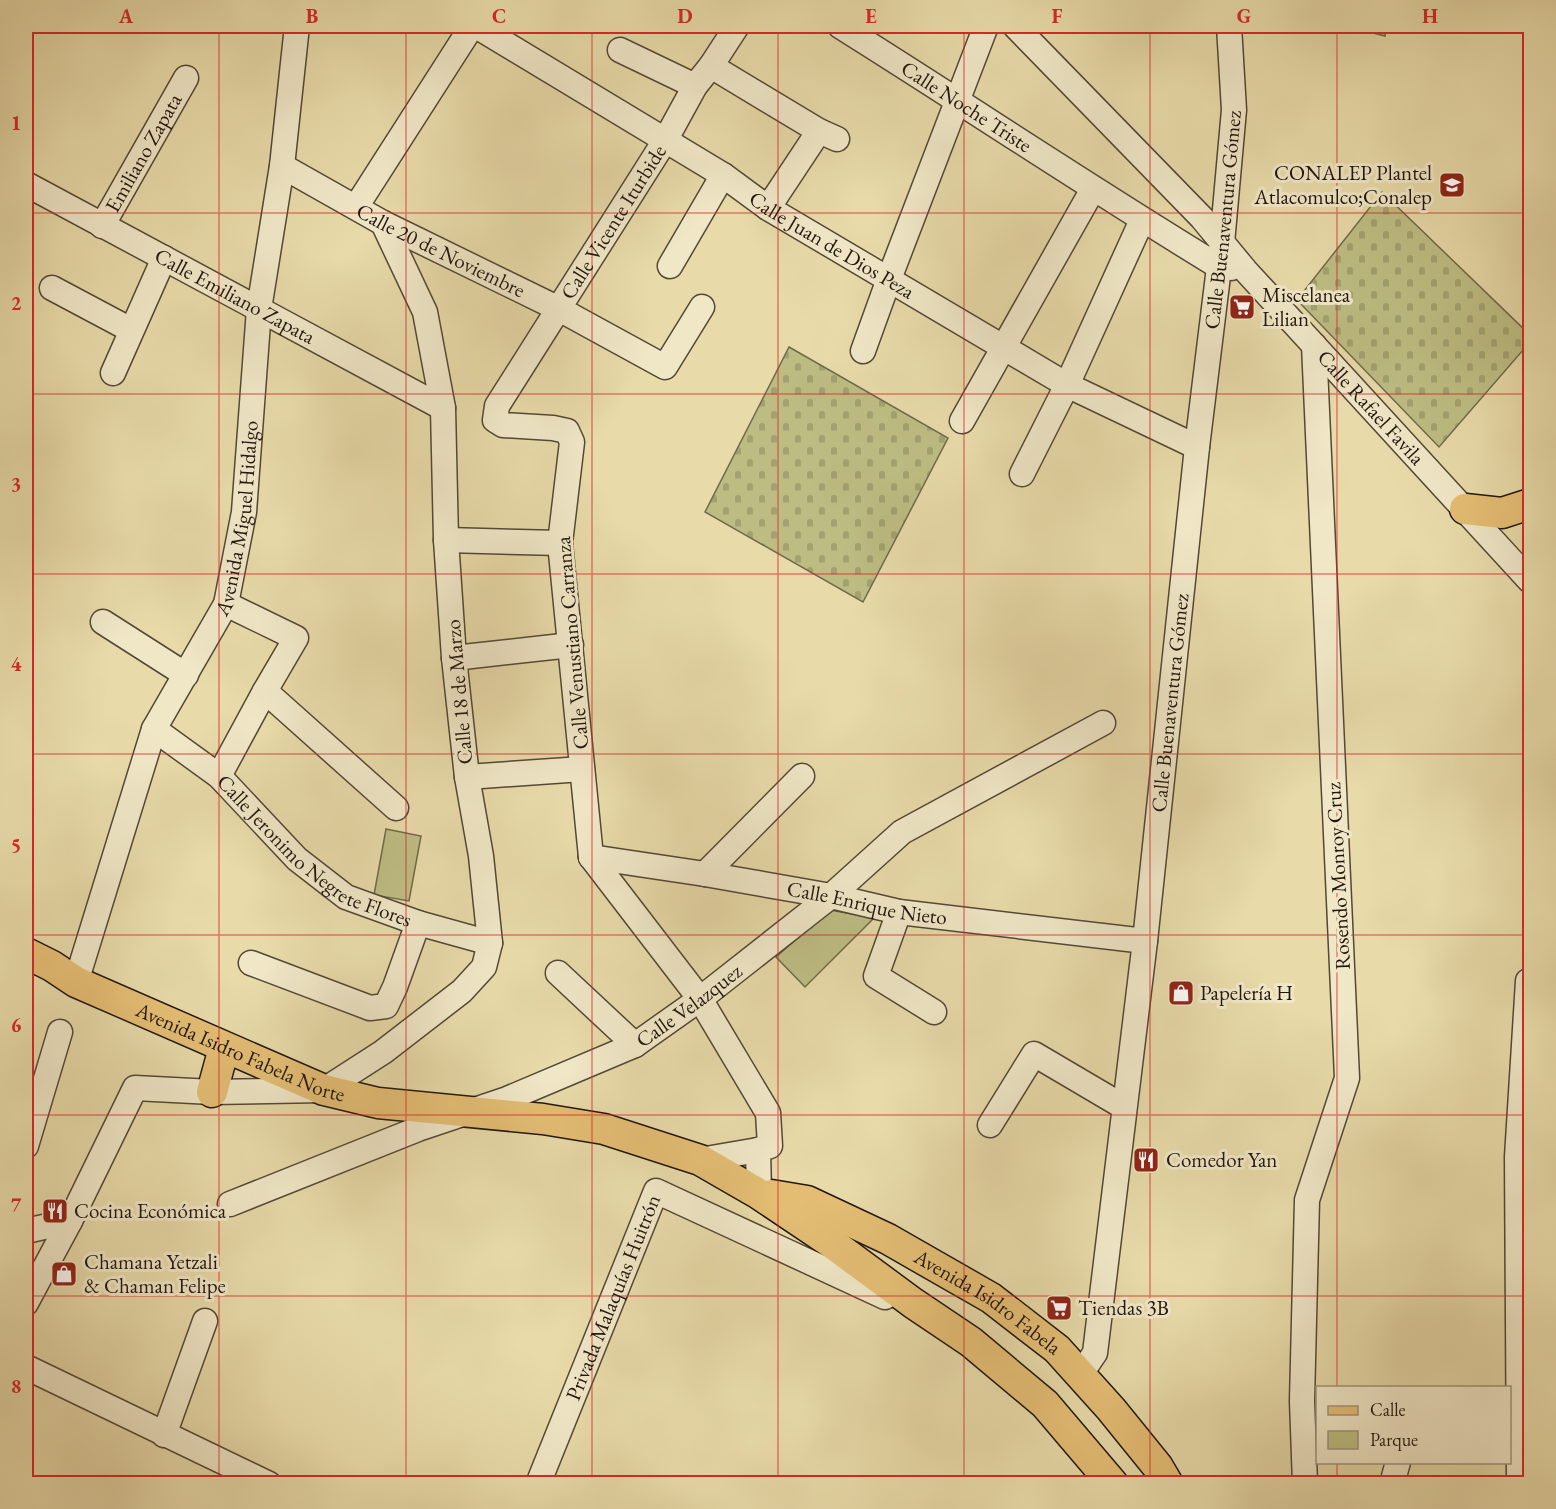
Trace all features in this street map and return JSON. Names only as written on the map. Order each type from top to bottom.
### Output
[{"type":"main road","points":[[1465,509],[1502,513],[1530,504]]},
{"type":"main road","name":"Avenida Isidro Fabela Norte","points":[[26,953],[76,982],[324,1090],[378,1103],[467,1112]]},
{"type":"main road","points":[[212,1092],[224,1048]]},
{"type":"main road","name":"Avenida Isidro Fabela","points":[[467,1112],[543,1119],[604,1129],[700,1160],[759,1194],[829,1241],[971,1342],[1045,1404],[1113,1484]]},
{"type":"main road","name":"Avenida Isidro Fabela","points":[[759,1194],[807,1201],[888,1239],[991,1298],[1058,1349],[1151,1459],[1168,1484]]},
{"type":"main road","points":[[890,1286],[894,1272],[904,1261],[918,1256]]},
{"type":"street","name":"Avenida Miguel Hidalgo","points":[[76,982],[154,729],[226,604],[244,512],[260,309],[282,166],[297,26]]},
{"type":"street","points":[[356,207],[471,26]]},
{"type":"street","name":"Calle Juan de Dios Peza","points":[[476,26],[666,139],[723,175],[768,208],[1067,385],[1197,447]]},
{"type":"street","name":"Calle Vicente Iturbide","points":[[495,420],[497,405],[666,139],[695,86],[737,26]]},
{"type":"street","name":"Calle Noche Triste","points":[[840,26],[1093,189],[1218,266],[1245,270]]},
{"type":"street","points":[[864,351],[889,279],[986,26]]},
{"type":"street","name":"Calle Rafael Favila","points":[[1015,26],[1194,209],[1245,270],[1530,581]]},
{"type":"street","name":"Calle Buenaventura Gómez","points":[[1080,1375],[1095,1353],[1145,941],[1197,447],[1222,243],[1234,110],[1228,26]]},
{"type":"street","points":[[620,50],[695,86]]},
{"type":"street","points":[[711,66],[828,135],[768,208]]},
{"type":"street","name":"Emiliano Zapata","points":[[102,226],[186,78]]},
{"type":"street","name":"Calle 20 de Noviembre","points":[[282,166],[383,223],[559,309],[665,367],[702,307]]},
{"type":"street","points":[[669,266],[723,175]]},
{"type":"street","name":"Calle Emiliano Zapata","points":[[26,184],[443,408]]},
{"type":"street","points":[[962,421],[1093,189]]},
{"type":"street","points":[[1022,474],[1067,385],[1142,219]]},
{"type":"street","name":"Calle 18 de Marzo","points":[[324,1090],[383,1052],[462,991],[484,967],[490,943],[481,856],[467,777],[454,658],[446,540],[443,408],[425,312],[383,223]]},
{"type":"street","points":[[113,373],[164,258]]},
{"type":"street","points":[[52,288],[131,330]]},
{"type":"street","name":"Rosendo Monroy Cruz","points":[[1305,1484],[1302,1401],[1307,1200],[1347,1078],[1314,345]]},
{"type":"street","name":"Calle Venustiano Carranza","points":[[495,420],[504,425],[567,431],[572,442],[560,543],[591,857]]},
{"type":"street","points":[[446,540],[560,543]]},
{"type":"street","points":[[219,776],[296,638],[226,604]]},
{"type":"street","points":[[103,622],[186,675]]},
{"type":"street","points":[[454,658],[571,645]]},
{"type":"street","points":[[265,691],[396,808]]},
{"type":"street","name":"Calle Velazquez","points":[[230,1204],[418,1129],[507,1099],[635,1045],[700,999],[831,896],[902,832],[1103,723]]},
{"type":"street","name":"Calle Jeronimo Negrete Flores","points":[[154,729],[219,776],[297,859],[346,897],[418,923],[490,943]]},
{"type":"street","points":[[467,777],[582,769]]},
{"type":"street","points":[[705,874],[802,776]]},
{"type":"street","points":[[591,857],[700,999],[768,1113],[770,1146],[700,1160]]},
{"type":"street","name":"Calle Enrique Nieto","points":[[591,857],[831,896],[899,912],[1145,941]]},
{"type":"street","points":[[899,912],[876,976],[934,1012]]},
{"type":"street","points":[[251,963],[370,1008],[386,1006],[418,923]]},
{"type":"street","points":[[558,973],[635,1045]]},
{"type":"street","points":[[1519,1484],[1517,1157],[1528,981],[1530,980]]},
{"type":"street","points":[[26,1146],[60,1032]]},
{"type":"street","points":[[990,1125],[1035,1054],[1124,1107]]},
{"type":"street","points":[[26,1303],[70,1221],[135,1088],[212,1092],[324,1090]]},
{"type":"street","points":[[758,1150],[759,1194]]},
{"type":"street","name":"Privada Malaquías Huitrón","points":[[538,1484],[656,1191],[885,1297],[890,1286]]},
{"type":"street","points":[[26,1231],[70,1221]]},
{"type":"street","points":[[164,1435],[205,1321]]},
{"type":"street","points":[[26,1367],[269,1484]]},
{"type":"street","points":[[1392,1484],[1397,1464]]},
{"type":"green space","points":[[1349,26],[1387,26],[1385,36]]},
{"type":"green space","points":[[1382,192],[1530,335],[1530,342],[1439,447],[1297,300]]},
{"type":"green space","points":[[789,347],[948,438],[863,602],[705,512]]},
{"type":"green space","points":[[386,829],[421,836],[409,901],[374,895]]},
{"type":"green space","points":[[830,910],[874,918],[805,987],[776,957]]},
{"type":"place","name":"CONALEP Plantel Atlacomulco;Conalep","points":[[1452,185]]},
{"type":"place","name":"Miscelanea Lilian","points":[[1242,307]]},
{"type":"place","name":"Papelería H","points":[[1181,993]]},
{"type":"place","name":"Comedor Yan","points":[[1146,1160]]},
{"type":"place","name":"Cocina Económica","points":[[55,1211]]},
{"type":"place","name":"Chamana Yetzali & Chaman Felipe","points":[[64,1274]]},
{"type":"place","name":"Tiendas 3B","points":[[1059,1308]]}]
